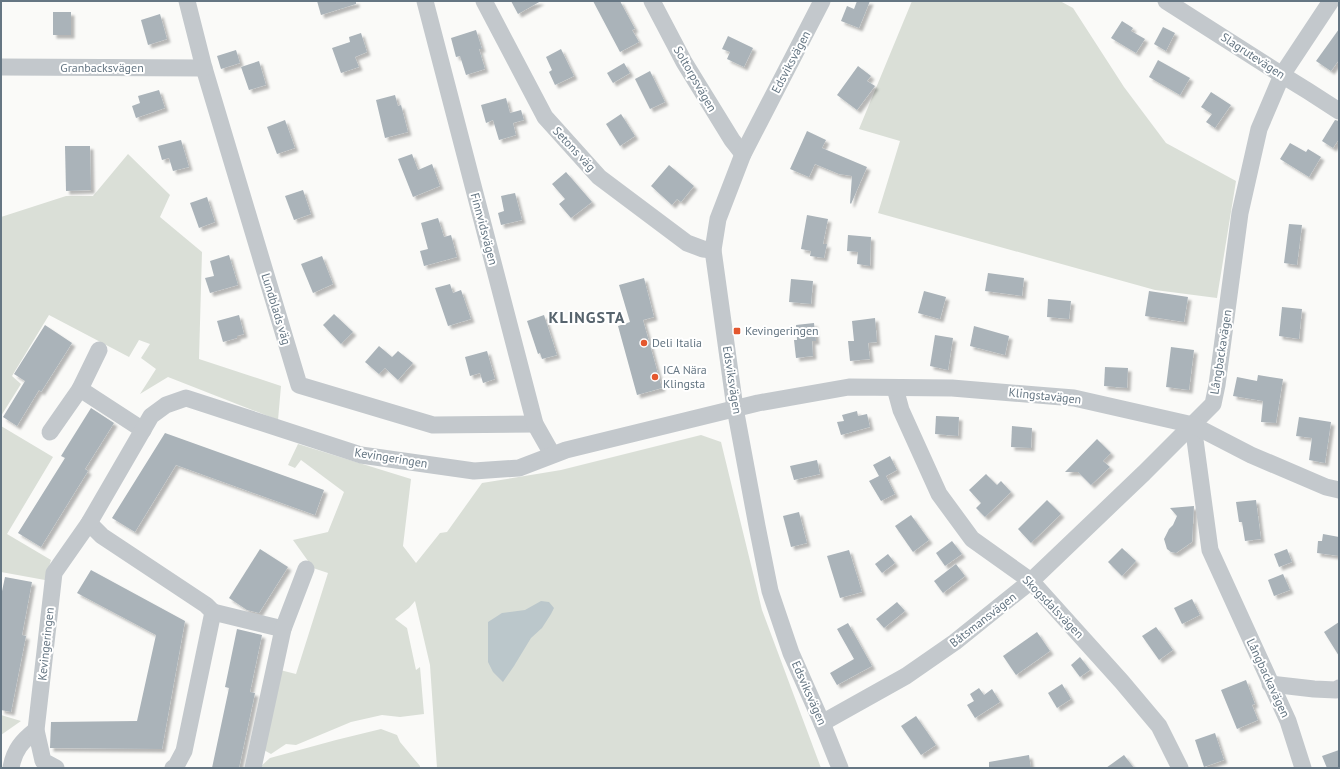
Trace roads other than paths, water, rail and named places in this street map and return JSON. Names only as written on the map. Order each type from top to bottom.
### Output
[{"type":"street","name":"Lundblads väg","points":[[187,1],[204,68],[299,385],[433,425],[535,424]]},
{"type":"street","name":"Finnvidsvägen","points":[[425,1],[535,424],[552,454]]},
{"type":"street","name":"Setons väg","points":[[484,1],[545,117],[599,177],[687,243],[703,249],[712,250]]},
{"type":"street","name":"Soltorpsvägen","points":[[652,1],[684,62],[732,140],[743,154]]},
{"type":"street","name":"Edsviksvägen","points":[[822,1],[743,154],[718,219],[712,250],[735,408],[770,591],[791,653],[840,768]]},
{"type":"street","name":"Slagrutevägen","points":[[1166,1],[1339,111]]},
{"type":"street","name":"Långbackavägen","points":[[1303,768],[1288,721],[1210,550],[1193,425],[1212,404],[1217,385],[1240,213],[1259,129],[1282,75],[1331,1]]},
{"type":"street","name":"Granbacksvägen","points":[[1,67],[204,68]]},
{"type":"street","points":[[50,432],[80,389],[99,350]]},
{"type":"street","name":"Klingstavägen","points":[[735,408],[849,387],[952,388],[1074,398],[1193,425],[1250,455],[1326,487],[1339,490]]},
{"type":"street","name":"Skogsdalsvägen","points":[[895,388],[901,410],[938,494],[972,539],[1031,581],[1122,682],[1159,726],[1180,768]]},
{"type":"street","points":[[80,389],[143,430]]},
{"type":"street","name":"Kevingeringen","points":[[56,768],[43,761],[36,730],[54,573],[89,523],[151,416],[166,405],[186,398],[361,455],[474,471],[518,468],[566,450],[735,408]]},
{"type":"street","name":"Båtsmansvägen","points":[[822,723],[906,676],[955,642],[1031,581],[1193,425]]},
{"type":"street","points":[[89,523],[102,536],[206,605],[213,612],[283,629]]},
{"type":"street","points":[[253,768],[283,629],[306,569]]},
{"type":"street","points":[[173,768],[176,766],[184,751],[213,612]]},
{"type":"street","points":[[1270,684],[1314,689],[1336,690],[1339,688]]},
{"type":"street","points":[[11,768],[13,758],[23,740],[36,730]]},
{"type":"place","name":"Kevingeringen","points":[[737,331]]},
{"type":"place","name":"Deli Italia","points":[[644,343]]},
{"type":"place","name":"ICA Nära Klingsta","points":[[655,377]]},
{"type":"district","name":"KLINGSTA","points":[[587,317]]}]
